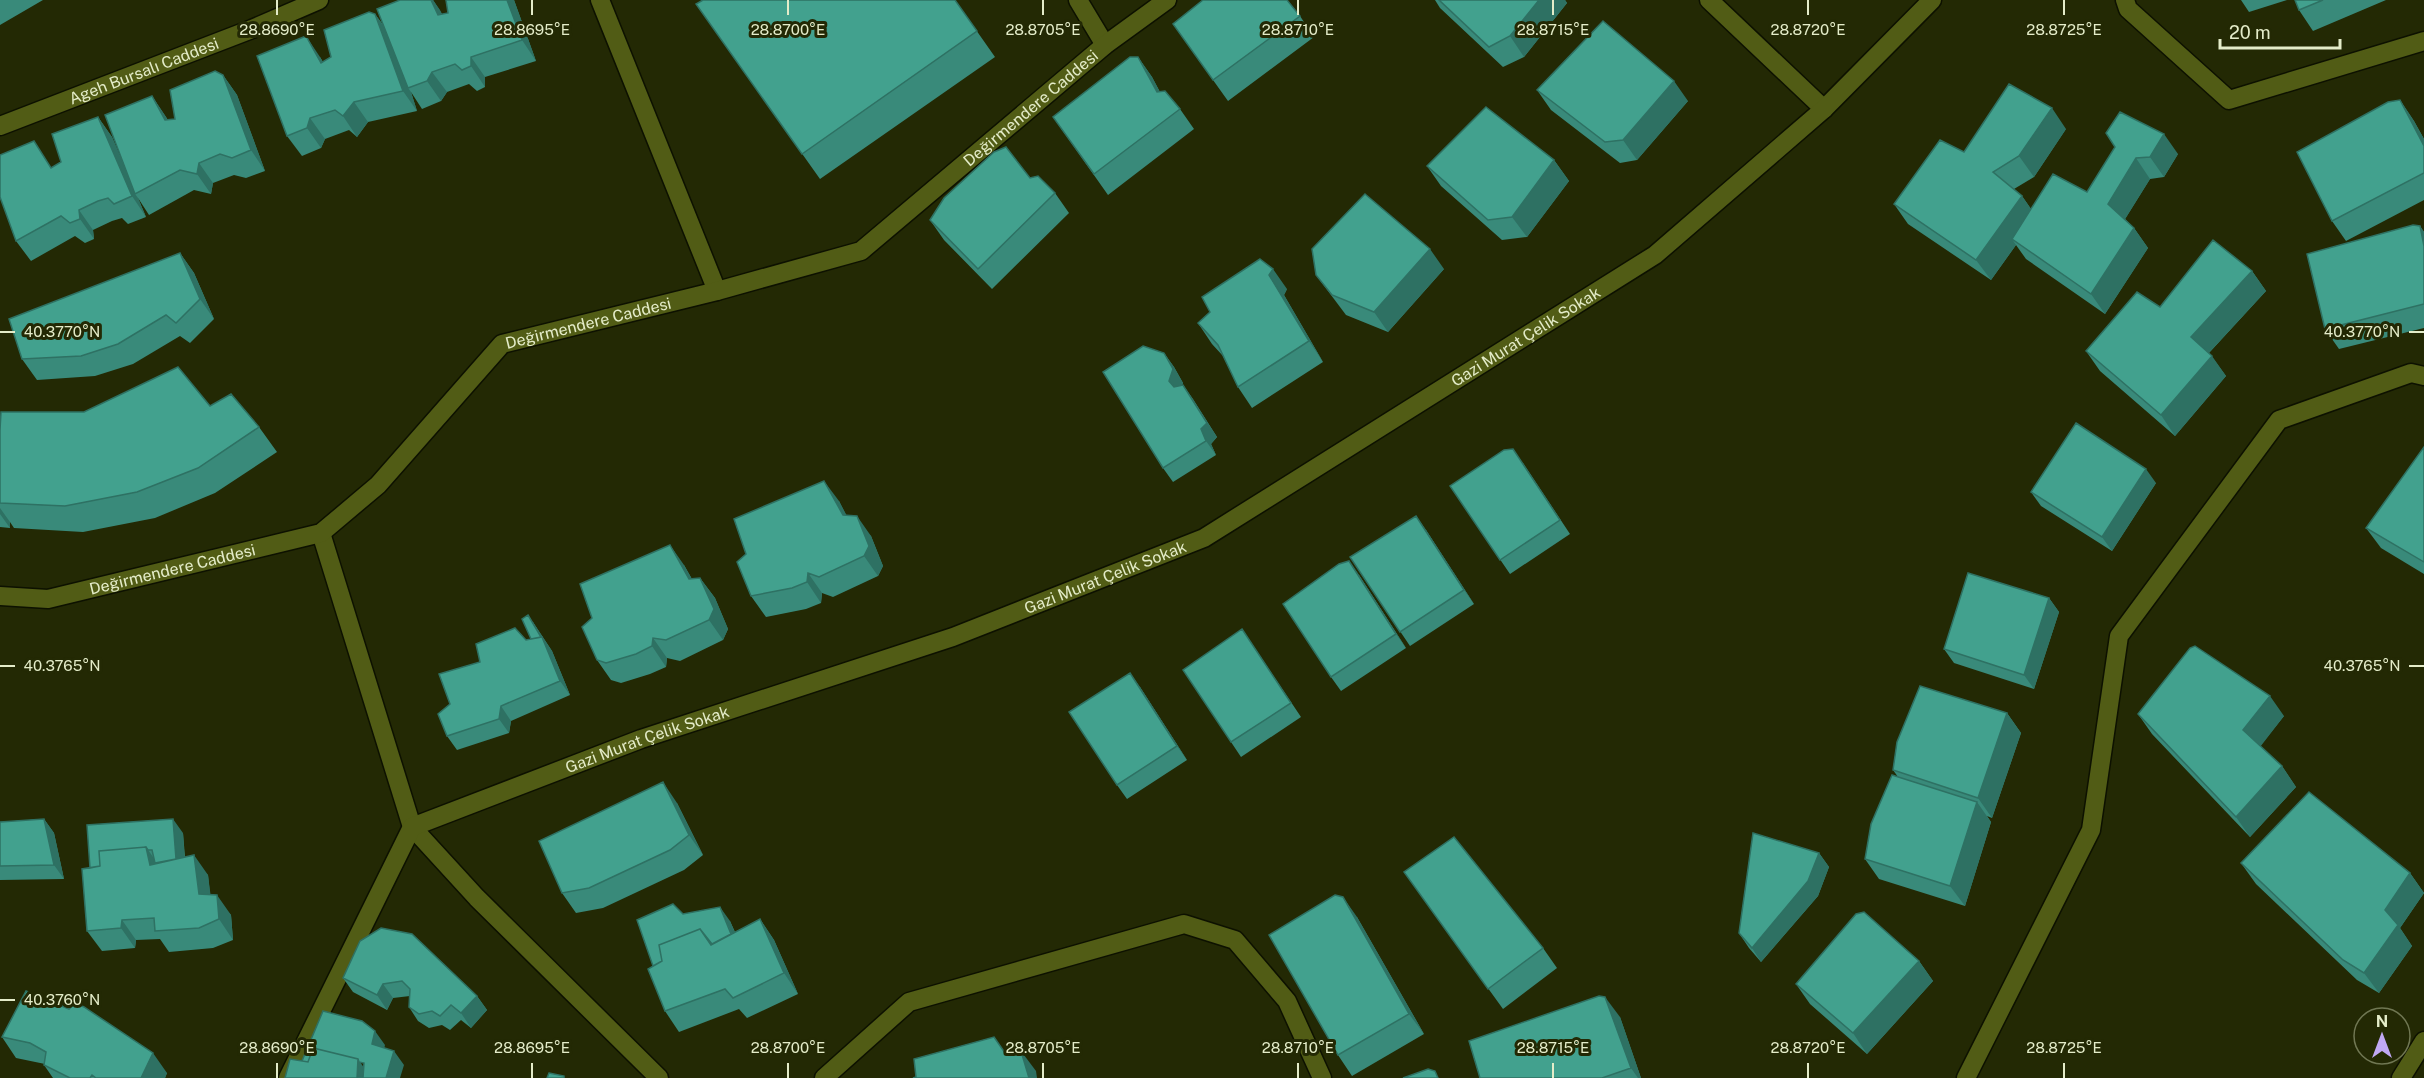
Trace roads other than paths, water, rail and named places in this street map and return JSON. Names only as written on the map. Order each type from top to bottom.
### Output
[{"type":"street","name":"Ageh Bursalı Caddesi","points":[[0,126],[252,29],[320,0]]},
{"type":"street","points":[[600,0],[717,291]]},
{"type":"street","points":[[1078,0],[1104,45]]},
{"type":"street","name":"Değirmendere Caddesi","points":[[0,596],[48,598],[321,533],[378,485],[502,344],[717,291],[861,251],[1104,45],[1167,0]]},
{"type":"street","points":[[1709,0],[1824,109]]},
{"type":"street","name":"Gazi Murat Çelik Sokak","points":[[412,827],[640,739],[953,637],[1204,538],[1655,255],[1824,109],[1932,0]]},
{"type":"street","points":[[2125,0],[2128,9],[2229,100],[2424,41]]},
{"type":"street","points":[[1966,1078],[2091,830],[2119,636],[2279,420],[2411,373],[2424,376]]},
{"type":"street","points":[[321,533],[412,827],[477,898],[659,1078]]},
{"type":"street","points":[[288,1078],[412,827]]},
{"type":"street","points":[[824,1078],[909,1002],[1184,924],[1235,940],[1287,1001],[1322,1078]]},
{"type":"street","points":[[2401,1078],[2424,1041]]}]
